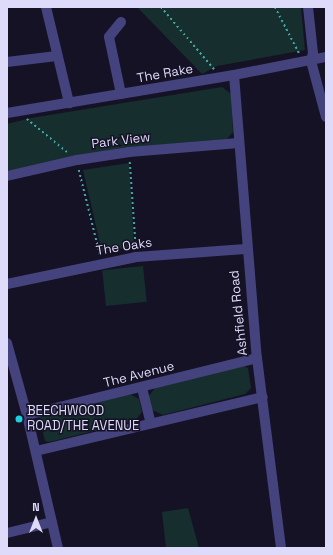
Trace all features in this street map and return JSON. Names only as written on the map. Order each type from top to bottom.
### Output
[{"type":"street","points":[[46,7],[69,103]]},
{"type":"street","points":[[308,7],[312,57],[326,117]]},
{"type":"street","points":[[121,22],[110,37],[122,94]]},
{"type":"street","points":[[7,62],[57,56]]},
{"type":"street","name":"The Rake","points":[[11,111],[69,103],[234,75],[312,57],[326,57]]},
{"type":"street","name":"Ashfield Road","points":[[234,75],[246,249],[257,358],[281,548]]},
{"type":"street","name":"Park View","points":[[7,176],[77,160],[129,152],[239,143]]},
{"type":"street","name":"The Oaks","points":[[7,284],[136,257],[246,249]]},
{"type":"street","points":[[7,344],[27,415],[58,548]]},
{"type":"street","name":"The Avenue","points":[[27,415],[142,388],[257,358]]},
{"type":"street","points":[[142,388],[151,423]]},
{"type":"street","points":[[36,451],[263,397]]},
{"type":"street","points":[[7,533],[52,522]]},
{"type":"path","points":[[161,7],[221,77]]},
{"type":"path","points":[[275,7],[299,53],[312,57]]},
{"type":"path","points":[[11,111],[77,160],[102,263]]},
{"type":"path","points":[[129,152],[136,257]]},
{"type":"green space","points":[[137,7],[301,7],[305,50],[217,66],[202,74]]},
{"type":"green space","points":[[222,87],[231,94],[233,132],[227,139],[122,148],[7,171],[7,124],[31,118]]},
{"type":"green space","points":[[129,163],[134,246],[102,252],[83,170]]},
{"type":"green space","points":[[143,266],[147,302],[106,306],[102,270]]},
{"type":"green space","points":[[244,366],[248,368],[251,388],[245,394],[163,415],[152,410],[148,397],[155,388]]},
{"type":"green space","points":[[130,394],[139,399],[142,412],[135,421],[49,442],[45,441],[39,417]]},
{"type":"green space","points":[[188,508],[199,548],[166,548],[162,512]]},
{"type":"place","name":"BEECHWOOD ROAD/THE AVENUE","points":[[19,419]]}]
